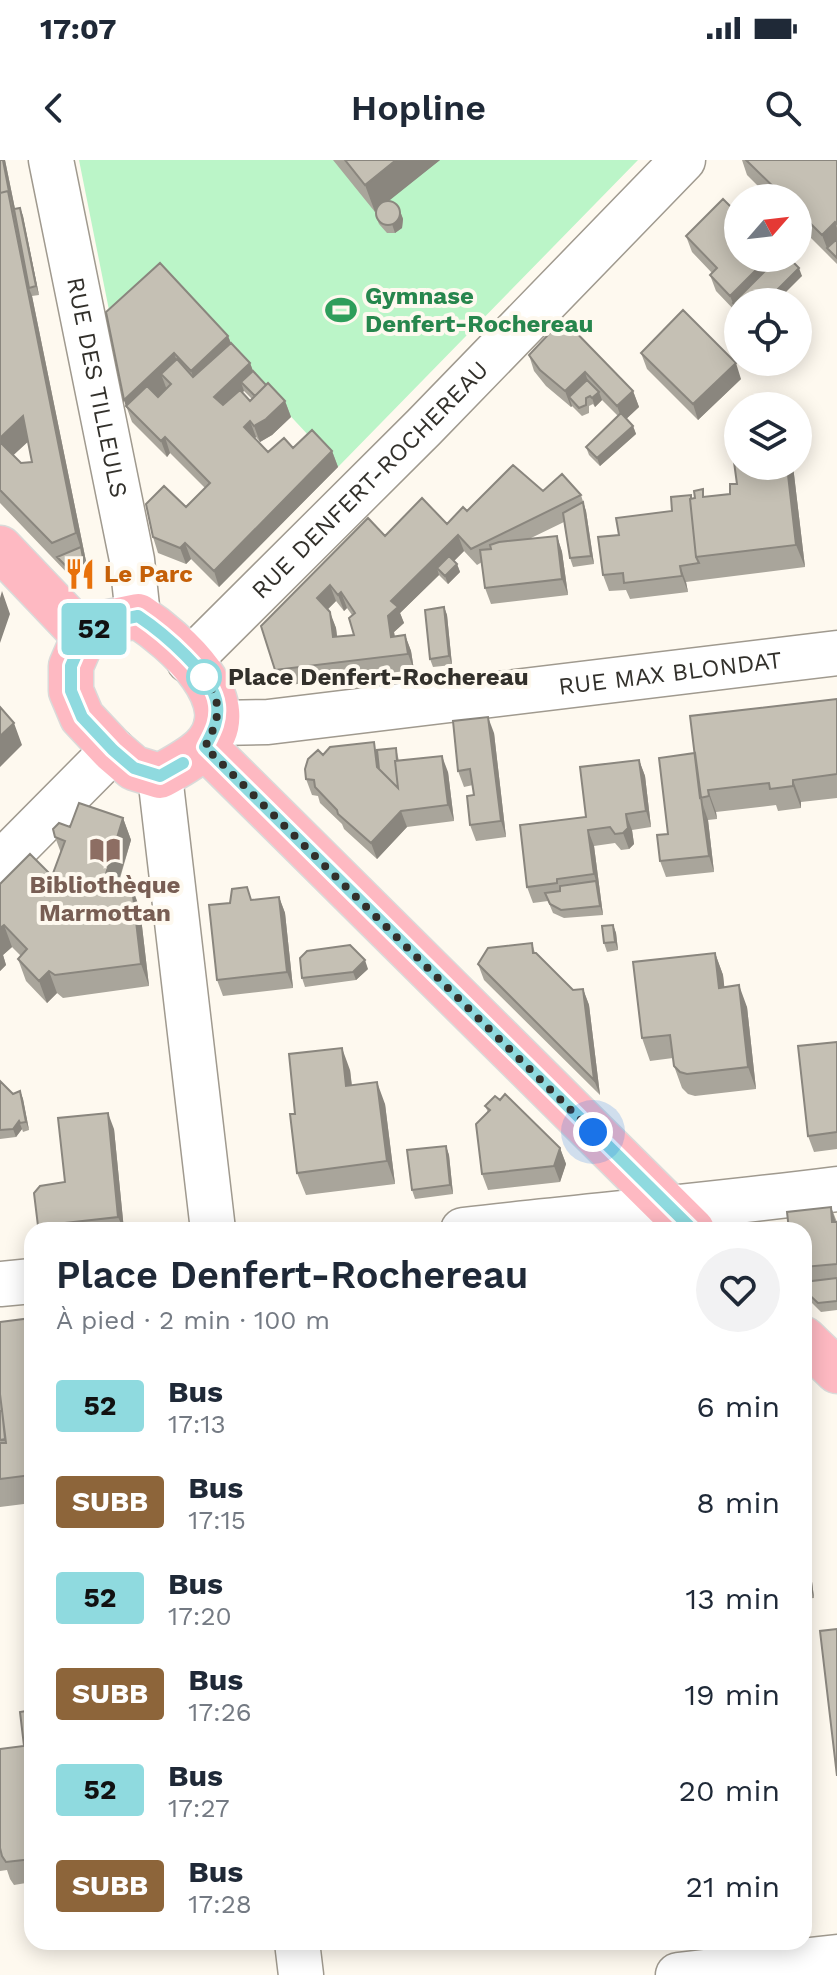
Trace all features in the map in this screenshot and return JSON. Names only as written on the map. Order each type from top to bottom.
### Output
[{"type":"main road","points":[[0,548],[84,636]]},
{"type":"main road","points":[[138,616],[160,631],[189,661],[208,682],[217,701],[211,735],[160,776],[134,768],[113,750],[82,717],[71,691],[71,666],[84,636],[104,623],[138,616]]},
{"type":"main road","points":[[211,735],[682,1220]]},
{"type":"main road","points":[[812,1347],[837,1371]]},
{"type":"street","name":"RUE DES TILLEULS","points":[[51,160],[132,560],[138,616]]},
{"type":"street","name":"RUE DENFERT-ROCHEREAU","points":[[189,661],[424,427],[683,160]]},
{"type":"street","name":"RUE MAX BLONDAT","points":[[211,735],[268,722],[837,653]]},
{"type":"street","points":[[0,864],[113,750]]},
{"type":"street","points":[[160,776],[212,1222]]},
{"type":"street","points":[[533,1222],[621,1212],[682,1220],[837,1189]]},
{"type":"street","points":[[0,1284],[24,1282]]},
{"type":"street","points":[[298,1950],[301,1975]]},
{"type":"street","points":[[678,1975],[837,1957]]},
{"type":"green space","name":"Gymnase Denfert-Rochereau","points":[[79,160],[638,160],[338,467],[169,286],[114,335]]},
{"type":"building","points":[[0,160],[3,160],[10,197],[8,191],[0,193]]},
{"type":"building","points":[[345,160],[396,160],[365,185]]},
{"type":"building","points":[[746,160],[837,160],[837,224],[835,222],[822,235],[812,225],[812,184],[771,184]]},
{"type":"building","points":[[8,191],[76,533],[52,543],[0,490],[0,442],[21,463],[32,462],[23,416],[0,438],[0,193]]},
{"type":"building","points":[[723,199],[724,272],[754,272],[738,288],[724,290],[710,275],[717,268],[686,236]]},
{"type":"building","points":[[388,201],[396,205],[400,213],[396,221],[388,225],[380,221],[376,213],[380,205]]},
{"type":"building","points":[[20,208],[36,286],[29,288],[14,209]]},
{"type":"building","points":[[837,239],[837,258],[827,248]]},
{"type":"building","points":[[160,263],[228,336],[191,371],[174,353],[124,400],[106,312]]},
{"type":"building","points":[[764,272],[795,272],[779,288],[748,288]]},
{"type":"building","points":[[683,310],[724,351],[724,374],[693,404],[641,353]]},
{"type":"building","points":[[563,319],[633,391],[617,406],[585,372],[565,391],[540,370],[529,355]]},
{"type":"building","points":[[231,343],[250,363],[214,397],[223,405],[240,390],[250,401],[268,383],[285,401],[266,419],[254,426],[250,421],[244,427],[268,452],[284,438],[293,448],[312,430],[332,451],[214,571],[185,543],[180,548],[153,537],[146,504],[164,486],[186,507],[210,483],[165,437],[161,441],[126,406],[147,386],[158,397],[171,384],[161,374],[177,359],[193,377]]},
{"type":"building","points":[[253,371],[266,385],[255,396],[241,382]]},
{"type":"building","points":[[587,380],[599,392],[592,398],[586,398],[586,405],[579,408],[569,397]]},
{"type":"building","points":[[621,413],[633,426],[597,458],[586,447]]},
{"type":"building","points":[[513,465],[543,491],[562,474],[581,495],[471,549],[458,535],[391,601],[398,607],[388,616],[391,637],[405,635],[408,654],[275,670],[261,626],[368,518],[385,536],[422,498],[447,524],[463,507],[467,511]],"holes":[[[330,585],[338,595],[341,592],[355,613],[349,618],[354,635],[333,637],[330,612],[317,598]]]},
{"type":"building","points":[[736,480],[789,480],[796,545],[696,557],[690,499],[695,498],[694,491],[703,489],[703,497],[730,494],[730,484],[737,484]]},
{"type":"building","points":[[691,495],[699,563],[680,566],[682,576],[624,583],[623,573],[603,575],[598,537],[619,535],[616,518],[672,511],[671,497]]},
{"type":"building","points":[[583,502],[591,556],[570,558],[563,513]]},
{"type":"building","points":[[557,536],[562,579],[485,588],[480,550],[491,549],[490,545],[499,542]]},
{"type":"building","points":[[81,547],[84,563],[69,569],[57,557]]},
{"type":"building","points":[[449,556],[457,564],[445,576],[437,568]]},
{"type":"building","points":[[444,607],[449,656],[430,659],[425,610]]},
{"type":"building","points":[[837,699],[837,774],[793,780],[793,786],[770,789],[769,783],[708,790],[709,796],[700,798],[690,716]]},
{"type":"building","points":[[0,707],[14,723],[0,736]]},
{"type":"building","points":[[488,717],[501,821],[470,825],[467,796],[474,795],[470,769],[458,771],[453,721]]},
{"type":"building","points":[[374,742],[377,767],[398,788],[395,761],[442,756],[448,805],[401,811],[371,843],[338,814],[315,787],[314,780],[306,779],[305,769],[308,759],[318,750],[323,755],[330,747]]},
{"type":"building","points":[[396,748],[398,788],[379,769],[377,750]]},
{"type":"building","points":[[695,753],[709,856],[660,861],[657,835],[668,834],[659,758]]},
{"type":"building","points":[[639,760],[646,811],[626,814],[628,828],[623,833],[615,834],[610,827],[588,830],[594,874],[527,887],[520,825],[586,817],[580,767]]},
{"type":"building","points":[[79,803],[123,818],[101,890],[132,887],[141,964],[55,975],[49,971],[39,981],[18,959],[27,949],[4,925],[0,928],[0,884],[30,854],[52,876],[65,841],[55,837],[53,829],[59,823],[70,827]]},
{"type":"building","points":[[596,881],[600,906],[561,910],[550,904],[545,893],[560,891],[560,886]]},
{"type":"building","points":[[247,887],[251,900],[279,897],[287,972],[217,980],[209,905],[230,903],[232,889]]},
{"type":"building","points":[[613,925],[615,942],[604,943],[602,926]]},
{"type":"building","points":[[532,943],[533,953],[573,990],[583,989],[594,1080],[478,964],[488,948]]},
{"type":"building","points":[[350,945],[365,960],[353,972],[302,978],[300,958],[307,951]]},
{"type":"building","points":[[715,953],[719,988],[739,985],[748,1067],[687,1074],[674,1066],[670,1035],[642,1038],[633,962]]},
{"type":"building","points":[[837,1042],[837,1132],[808,1136],[798,1046]]},
{"type":"building","points":[[342,1048],[346,1086],[377,1082],[387,1161],[297,1173],[290,1114],[295,1114],[289,1054]]},
{"type":"building","points":[[0,1081],[13,1094],[20,1091],[26,1122],[19,1121],[13,1129],[0,1130]]},
{"type":"building","points":[[505,1094],[560,1148],[554,1166],[482,1174],[476,1124],[490,1110],[485,1106],[495,1096],[500,1100]]},
{"type":"building","points":[[108,1113],[118,1217],[38,1222],[34,1193],[40,1186],[65,1182],[58,1118]]},
{"type":"building","points":[[446,1146],[450,1185],[412,1190],[407,1150]]},
{"type":"building","points":[[831,1207],[832,1222],[837,1222],[837,1264],[812,1266],[812,1222],[788,1222],[787,1212]]},
{"type":"building","points":[[837,1278],[837,1301],[818,1303],[812,1297],[812,1281]]},
{"type":"building","points":[[24,1319],[24,1476],[0,1479],[0,1443],[6,1443],[0,1394],[0,1322]]},
{"type":"building","points":[[0,1411],[5,1439],[0,1440]]},
{"type":"building","points":[[837,1629],[837,1776],[820,1631]]},
{"type":"building","points":[[24,1711],[24,1746],[20,1712]]},
{"type":"building","points":[[24,1746],[24,1860],[6,1862],[0,1848],[0,1749]]},
{"type":"bus line","name":"52","points":[[183,763],[160,776],[134,768],[82,717],[71,691],[71,666],[84,636],[104,623],[138,616],[160,631],[208,682],[217,701],[217,723],[205,747],[685,1222]]},
{"type":"place","name":"Gymnase Denfert-Rochereau","points":[[341,310]]},
{"type":"place","name":"Le Parc","points":[[80,574]]},
{"type":"place","name":"Place Denfert-Rochereau","points":[[204,677]]},
{"type":"place","name":"Bibliothèque Marmottan","points":[[105,850]]},
{"type":"route","points":[[204,677],[217,701],[217,723],[205,747],[593,1132]]}]
